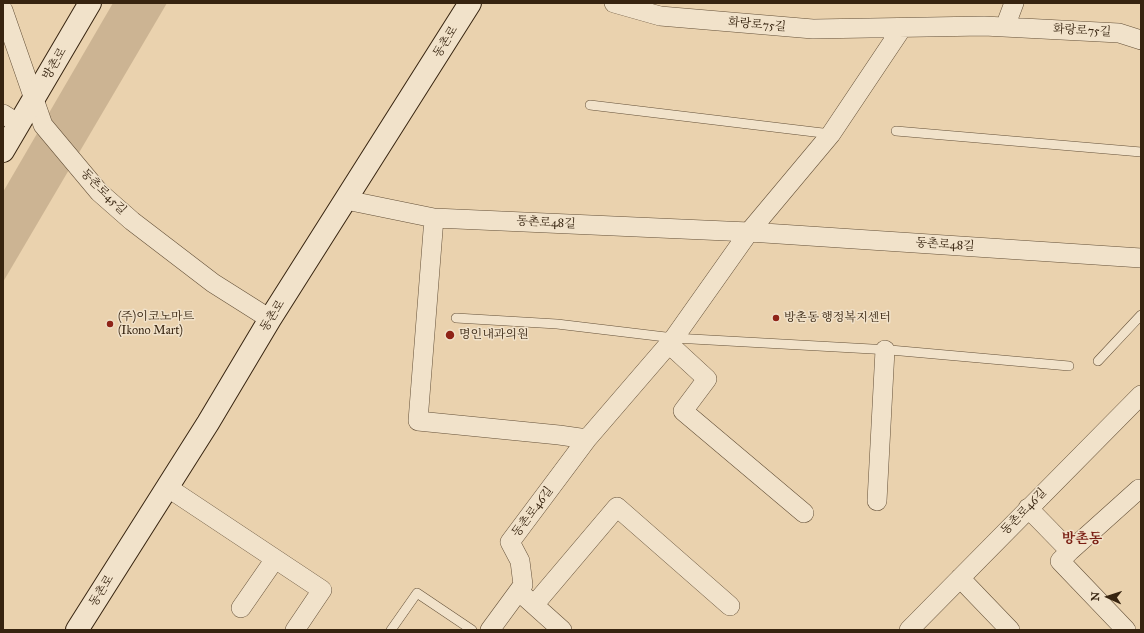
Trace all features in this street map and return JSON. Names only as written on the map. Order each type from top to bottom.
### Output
[{"type":"main road","name":"방촌로","points":[[3,151],[11,119],[34,99],[90,3]]},
{"type":"main road","name":"동촌로","points":[[77,630],[270,319],[470,3]]},
{"type":"street","name":"화랑로75길","points":[[614,3],[660,16],[813,30],[984,26],[1120,33],[1141,40]]},
{"type":"street","points":[[1005,27],[1014,3]]},
{"type":"street","name":"동촌로45길","points":[[6,9],[42,125],[99,192],[132,221],[213,283],[270,319]]},
{"type":"street","points":[[434,218],[418,421],[588,439],[671,341],[748,232],[831,134],[902,28]]},
{"type":"street","name":"동촌로48길","points":[[346,200],[434,218],[748,232],[1141,258]]},
{"type":"street","points":[[671,341],[708,379],[683,411],[804,513]]},
{"type":"street","points":[[877,501],[888,350]]},
{"type":"street","name":"동촌로46길","points":[[909,630],[1141,395]]},
{"type":"street","name":"동촌로46길","points":[[490,630],[523,585],[520,561],[510,542],[588,439]]},
{"type":"street","points":[[167,487],[322,590],[295,630]]},
{"type":"street","points":[[1126,630],[1060,561],[1139,489],[1141,491]]},
{"type":"street","points":[[534,605],[617,507],[730,606]]},
{"type":"street","points":[[1028,508],[1070,551]]},
{"type":"street","points":[[241,608],[275,559]]},
{"type":"street","points":[[960,578],[1000,626]]},
{"type":"street","points":[[518,591],[562,630]]},
{"type":"lane","points":[[590,105],[831,134]]},
{"type":"lane","points":[[896,132],[1141,152]]},
{"type":"lane","points":[[1098,361],[1141,315]]},
{"type":"lane","points":[[456,318],[557,324],[671,341],[888,350],[1069,366]]},
{"type":"lane","points":[[391,630],[417,593],[472,630]]},
{"type":"shaded area","points":[[113,3],[167,3],[3,282],[3,192]]},
{"type":"place","name":"방촌동 행정복지센터","points":[[776,318]]},
{"type":"place","name":"(주)이코노마트 (Ikono Mart)","points":[[110,324]]},
{"type":"place","name":"명인내과의원","points":[[450,335]]},
{"type":"district","name":"방촌동","points":[[1082,540]]}]
